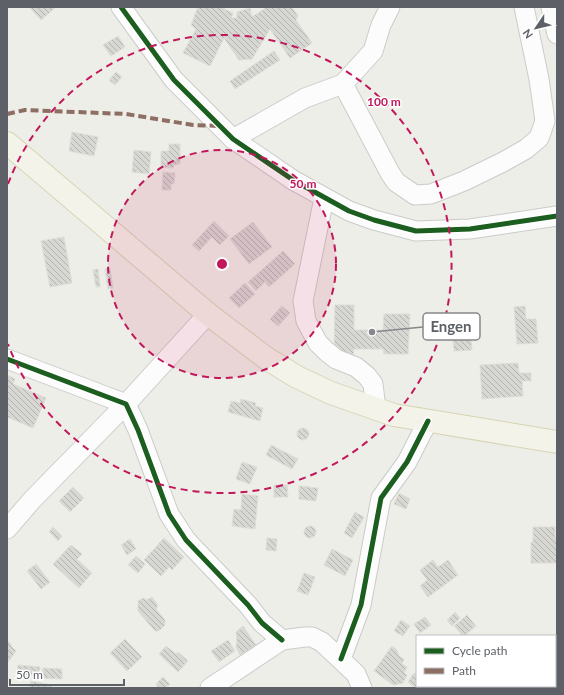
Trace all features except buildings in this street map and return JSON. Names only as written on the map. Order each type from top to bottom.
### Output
[{"type":"main road","points":[[7,143],[208,314],[266,358],[297,377],[331,393],[394,415],[557,442]]},
{"type":"street","points":[[121,7],[174,80],[233,139],[293,180],[349,211],[374,220],[416,230],[470,229],[557,216]]},
{"type":"street","points":[[233,139],[305,98],[343,84],[373,51],[380,25],[390,7]]},
{"type":"street","points":[[343,84],[390,173],[396,182],[404,189],[415,195],[431,194],[464,181],[526,149],[539,138],[545,121],[524,7]]},
{"type":"street","points":[[551,7],[557,34]]},
{"type":"street","points":[[324,198],[303,300],[306,320],[318,343],[326,351],[336,359],[356,367],[367,376],[373,384],[376,409]]},
{"type":"street","points":[[7,529],[32,500],[126,404],[208,314]]},
{"type":"street","points":[[7,359],[126,404],[138,430],[169,514],[177,528],[186,540],[248,605],[262,623],[282,640]]},
{"type":"street","points":[[340,659],[361,605],[381,498],[407,462],[428,421]]},
{"type":"street","points":[[210,688],[282,640],[305,637],[312,637],[322,642],[356,674],[362,688]]},
{"type":"marked path","points":[[7,114],[25,110],[126,114],[193,125],[220,126]]},
{"type":"cycle path","points":[[121,7],[174,80],[233,139],[293,180],[349,211],[374,220],[416,231],[470,229],[557,216]]},
{"type":"cycle path","points":[[7,359],[126,404],[138,430],[169,514],[186,540],[248,605],[262,623],[282,640]]},
{"type":"cycle path","points":[[341,659],[361,605],[381,498],[407,462],[428,421]]},
{"type":"place","name":"Engen","points":[[372,332]]}]
